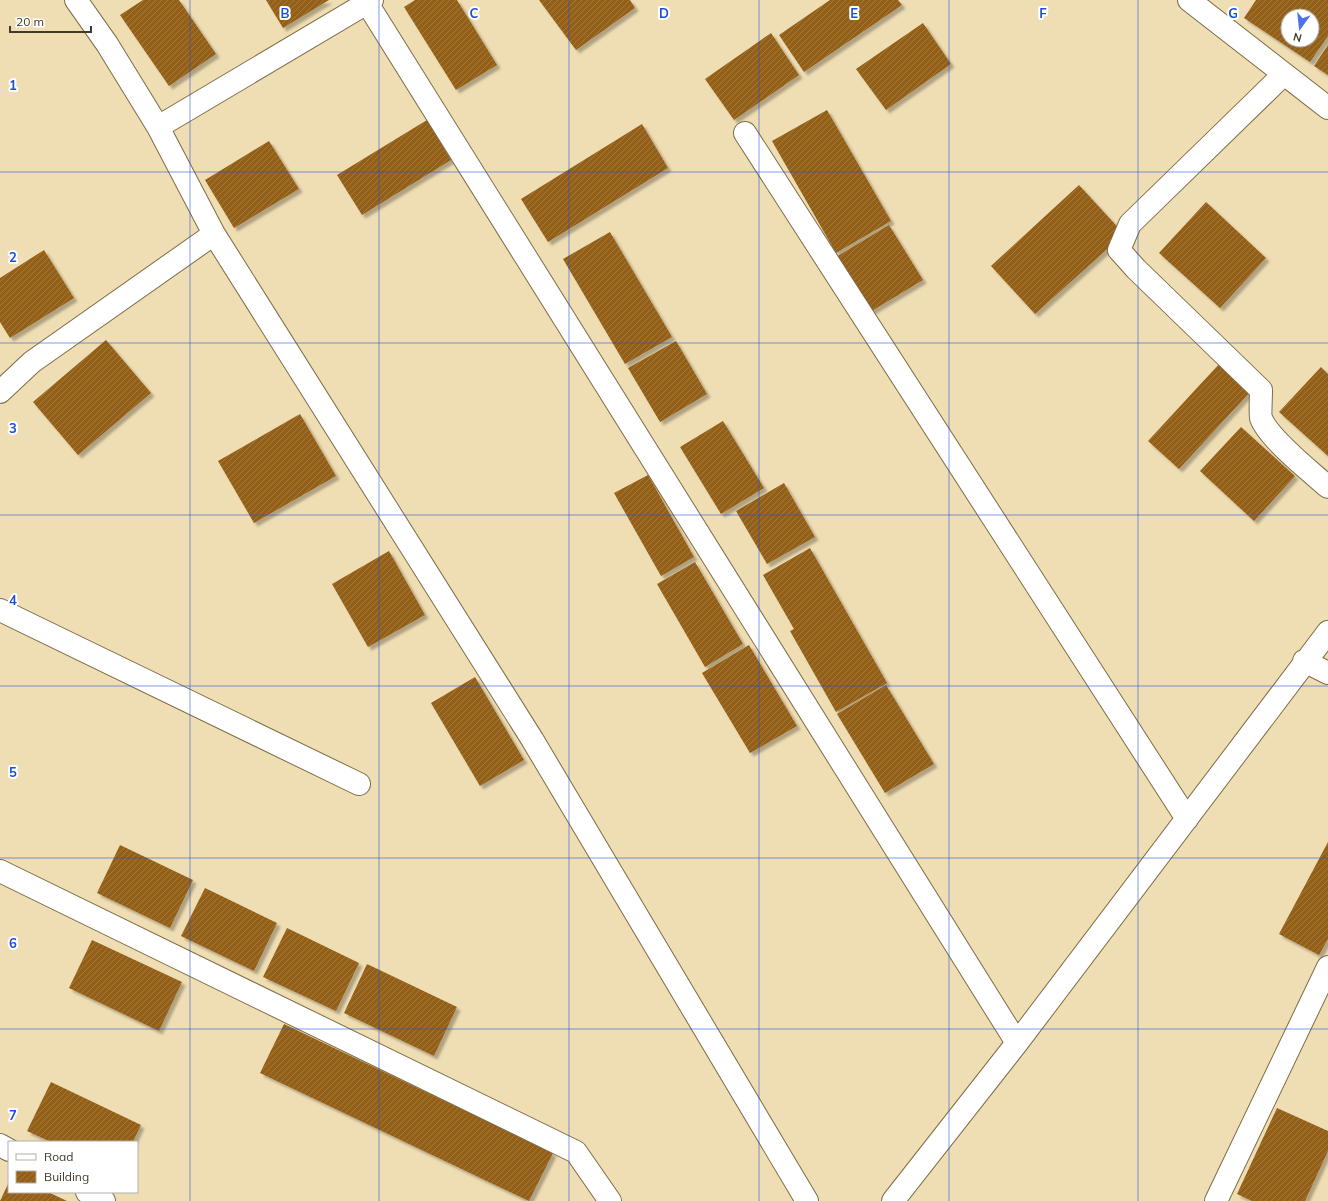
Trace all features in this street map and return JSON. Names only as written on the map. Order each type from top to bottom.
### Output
[{"type":"street","points":[[76,0],[107,44],[158,127],[214,234],[532,740],[807,1201]]},
{"type":"street","points":[[1189,0],[1328,108]]},
{"type":"street","points":[[158,127],[370,2],[1017,1043]]},
{"type":"street","points":[[1284,74],[1130,224],[1119,250],[1136,269],[1261,390],[1261,417],[1272,435],[1328,487]]},
{"type":"street","points":[[745,133],[1187,819]]},
{"type":"street","points":[[0,392],[32,362],[214,234]]},
{"type":"street","points":[[0,610],[359,784]]},
{"type":"street","points":[[893,1201],[1017,1043],[1187,819],[1304,661],[1328,632]]},
{"type":"street","points":[[1304,661],[1328,673]]},
{"type":"street","points":[[0,871],[576,1152],[610,1201]]},
{"type":"street","points":[[1216,1201],[1328,967]]},
{"type":"street","points":[[89,1193],[104,1201]]},
{"type":"building","points":[[143,0],[179,0],[216,54],[169,86],[120,15]]},
{"type":"building","points":[[266,0],[329,0],[283,28]]},
{"type":"building","points":[[415,0],[457,0],[497,65],[456,90],[404,7]]},
{"type":"building","points":[[539,0],[630,0],[635,8],[576,50]]},
{"type":"building","points":[[830,0],[898,0],[902,5],[804,72],[779,35]]},
{"type":"building","points":[[1256,0],[1328,0],[1328,36],[1320,48],[1320,8],[1280,8],[1280,42],[1244,18]]},
{"type":"building","points":[[923,23],[951,64],[886,110],[856,69]]},
{"type":"building","points":[[771,33],[799,75],[734,120],[705,79]]},
{"type":"building","points":[[1328,45],[1328,75],[1314,66]]},
{"type":"building","points":[[1289,48],[1320,48],[1310,62]]},
{"type":"building","points":[[827,110],[891,221],[836,253],[772,141]]},
{"type":"building","points":[[427,120],[451,160],[362,215],[337,175]]},
{"type":"building","points":[[642,124],[668,168],[548,242],[521,199]]},
{"type":"building","points":[[269,141],[299,189],[234,228],[205,180]]},
{"type":"building","points":[[1079,185],[1124,234],[1035,314],[991,266]]},
{"type":"building","points":[[1206,202],[1266,258],[1220,308],[1159,253]]},
{"type":"building","points":[[889,225],[923,280],[870,312],[836,257]]},
{"type":"building","points":[[610,232],[672,337],[625,364],[563,259]]},
{"type":"building","points":[[44,250],[74,298],[10,338],[0,322],[0,278]]},
{"type":"building","points":[[106,340],[151,393],[78,455],[33,402]]},
{"type":"building","points":[[676,341],[707,394],[660,422],[628,368]]},
{"type":"building","points":[[1220,363],[1251,391],[1179,469],[1148,441]]},
{"type":"building","points":[[1321,367],[1328,374],[1328,456],[1279,412]]},
{"type":"building","points":[[300,414],[336,476],[254,523],[218,461]]},
{"type":"building","points":[[723,421],[764,488],[721,514],[680,447]]},
{"type":"building","points":[[1241,427],[1295,476],[1254,521],[1200,471]]},
{"type":"building","points":[[648,475],[694,557],[661,576],[614,493]]},
{"type":"building","points":[[784,483],[815,537],[767,564],[736,511]]},
{"type":"building","points":[[810,548],[887,683],[836,712],[790,631],[794,629],[763,575]]},
{"type":"building","points":[[389,551],[425,615],[368,647],[332,584]]},
{"type":"building","points":[[695,562],[743,644],[705,667],[657,584]]},
{"type":"building","points":[[749,645],[797,726],[750,753],[702,673]]},
{"type":"building","points":[[475,677],[524,760],[480,786],[431,703]]},
{"type":"building","points":[[886,685],[934,764],[885,793],[837,714]]},
{"type":"building","points":[[1328,842],[1328,939],[1319,955],[1279,934]]},
{"type":"building","points":[[120,845],[193,880],[170,928],[97,893]]},
{"type":"building","points":[[205,888],[277,923],[254,971],[181,936]]},
{"type":"building","points":[[287,928],[359,963],[336,1011],[263,977]]},
{"type":"building","points":[[92,940],[182,982],[159,1031],[69,988]]},
{"type":"building","points":[[367,964],[457,1007],[434,1056],[344,1013]]},
{"type":"building","points":[[284,1024],[553,1153],[529,1201],[260,1073]]},
{"type":"building","points":[[51,1082],[141,1125],[133,1141],[49,1141],[27,1131]]},
{"type":"building","points":[[1277,1108],[1328,1131],[1328,1151],[1305,1201],[1252,1201],[1237,1194]]},
{"type":"building","points":[[8,1184],[8,1193],[50,1193],[67,1201],[0,1201]]}]
